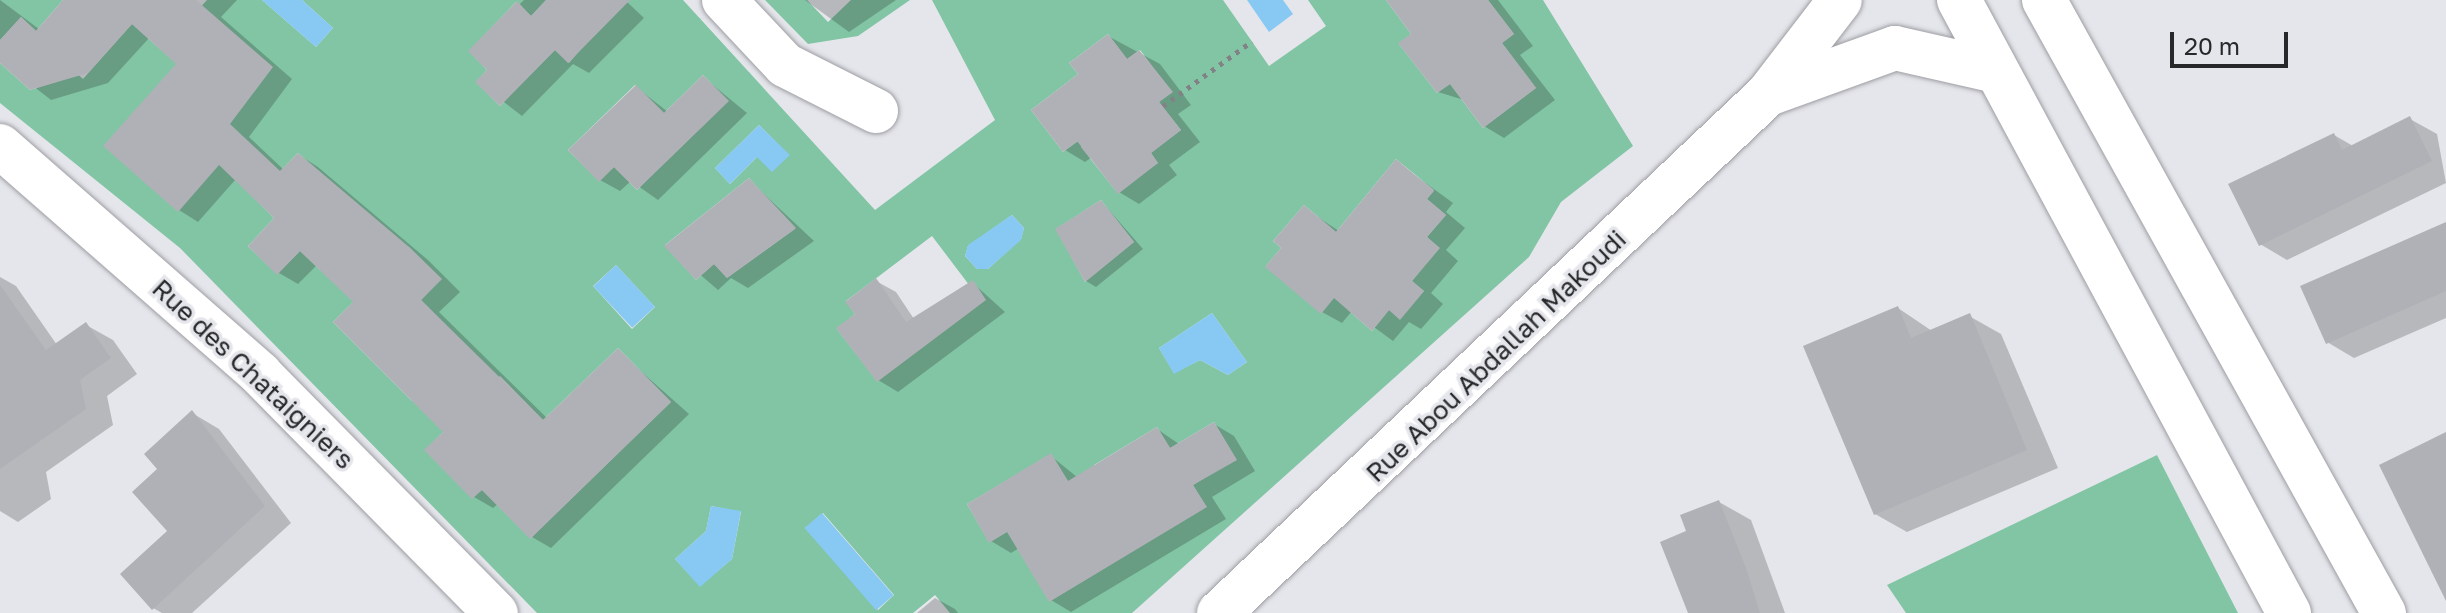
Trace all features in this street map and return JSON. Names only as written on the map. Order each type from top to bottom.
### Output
[{"type":"street","points":[[724,0],[785,65],[876,111]]},
{"type":"street","name":"Rue Abou Abdallah Makoudi","points":[[1219,613],[1768,94],[1840,0]]},
{"type":"street","points":[[1959,0],[2289,613]]},
{"type":"street","points":[[2044,0],[2384,613]]},
{"type":"street","name":"Rue Abou Abdallah Makoudi","points":[[1768,94],[1895,48],[1996,71]]},
{"type":"street","name":"Rue des Chataigniers","points":[[0,146],[260,374],[496,613]]},
{"type":"path","points":[[1163,106],[1252,41]]},
{"type":"green space","points":[[0,0],[63,0],[36,31],[21,17],[0,40]]},
{"type":"green space","points":[[207,0],[262,0],[316,47],[333,28],[302,0],[546,0],[531,16],[516,2],[469,51],[487,70],[476,82],[500,106],[555,50],[569,63],[623,0],[683,0],[875,210],[995,120],[932,0],[1223,0],[1269,66],[1326,26],[1308,0],[1386,0],[1411,34],[1399,44],[1437,93],[1450,84],[1483,128],[1536,88],[1502,43],[1514,34],[1488,0],[1543,0],[1633,146],[1561,202],[1529,257],[1132,613],[950,613],[935,595],[913,613],[537,613],[180,248],[0,103],[0,63],[30,90],[56,82],[70,67],[83,79],[132,24],[161,50]],"holes":[[[1108,34],[1127,59],[1140,50],[1172,92],[1159,102],[1181,130],[1151,153],[1158,163],[1116,191],[1081,147],[1084,137],[1063,152],[1031,110],[1078,74],[1069,63]],[[703,75],[728,101],[637,190],[614,167],[599,181],[568,150],[635,85],[664,113]],[[759,125],[789,155],[772,171],[758,156],[730,184],[715,168]],[[298,153],[375,220],[320,270],[300,251],[277,274],[248,246],[274,218],[254,198]],[[1396,159],[1434,190],[1427,199],[1446,215],[1427,237],[1439,248],[1412,281],[1424,291],[1400,319],[1389,310],[1372,331],[1348,310],[1357,298],[1343,287],[1321,313],[1266,266],[1281,248],[1273,241],[1304,205],[1336,232]],[[749,178],[795,229],[727,278],[714,264],[696,280],[665,245]],[[1101,200],[1134,242],[1085,282],[1056,229]],[[1012,215],[1024,228],[1021,239],[988,269],[977,269],[965,256],[968,246]],[[932,236],[982,302],[877,381],[837,329],[855,314],[846,301]],[[409,247],[441,279],[421,300],[467,347],[412,401],[333,322]],[[616,265],[655,307],[632,329],[593,286]],[[1212,313],[1247,362],[1228,375],[1200,360],[1174,373],[1159,348]],[[618,348],[671,402],[531,538],[482,490],[472,498],[425,450],[500,376],[543,420]],[[1214,422],[1236,459],[1193,485],[1206,507],[1050,601],[1028,566],[1040,559],[1019,525],[989,542],[967,504],[1051,454],[1075,493],[1066,499],[1082,525],[1117,504],[1094,465],[1157,427],[1170,448]],[[711,506],[741,512],[732,559],[700,586],[675,559],[706,531]],[[823,513],[894,595],[878,610],[805,528]]]},
{"type":"green space","points":[[765,0],[807,0],[828,22],[851,0],[910,0],[858,36],[808,44]]},
{"type":"green space","points":[[2157,455],[2238,613],[1906,613],[1887,585]]},
{"type":"water","points":[[262,0],[302,0],[333,28],[316,47]]},
{"type":"water","points":[[1247,0],[1283,0],[1293,14],[1269,32]]},
{"type":"water","points":[[759,125],[790,155],[772,172],[757,157],[730,184],[715,168]]},
{"type":"water","points":[[1012,215],[1024,228],[1021,240],[988,269],[977,269],[965,256],[968,245]]},
{"type":"water","points":[[616,265],[655,307],[632,328],[593,286]]},
{"type":"water","points":[[1212,313],[1247,362],[1228,375],[1200,360],[1174,374],[1159,348]]},
{"type":"water","points":[[711,506],[741,511],[732,559],[700,587],[675,559],[706,531]]},
{"type":"water","points":[[822,513],[894,595],[876,610],[805,528]]},
{"type":"building","points":[[63,0],[196,0],[273,67],[230,124],[280,171],[298,153],[409,247],[442,279],[421,300],[543,420],[618,348],[671,402],[530,539],[482,490],[472,499],[424,450],[443,432],[333,322],[353,302],[300,251],[277,275],[248,246],[274,218],[219,165],[178,212],[103,146],[176,64],[132,24],[88,73],[30,90],[0,63],[0,40],[21,17],[36,31]]},
{"type":"building","points":[[546,0],[630,0],[568,63],[555,50],[500,106],[475,82],[487,70],[468,51],[517,1],[531,16]]},
{"type":"building","points":[[1386,0],[1488,0],[1514,34],[1502,43],[1536,88],[1483,128],[1450,84],[1437,93],[1398,43],[1411,34]]},
{"type":"building","points":[[1108,34],[1127,59],[1139,50],[1173,92],[1159,102],[1181,130],[1151,153],[1158,163],[1118,194],[1077,141],[1063,152],[1031,110],[1078,74],[1069,63]]},
{"type":"building","points":[[703,75],[729,101],[637,190],[614,167],[599,182],[568,150],[636,85],[664,113]]},
{"type":"building","points":[[2410,116],[2432,161],[2259,246],[2228,184],[2334,133],[2342,150]]},
{"type":"building","points":[[1396,159],[1434,191],[1427,199],[1446,215],[1427,237],[1440,248],[1412,281],[1424,291],[1400,320],[1389,310],[1372,331],[1334,298],[1321,314],[1265,267],[1281,248],[1273,241],[1304,205],[1336,232]]},
{"type":"building","points":[[749,178],[796,228],[727,278],[714,264],[696,280],[664,246]]},
{"type":"building","points":[[1101,200],[1134,242],[1085,282],[1055,229]]},
{"type":"building","points":[[2446,222],[2446,291],[2326,344],[2300,286]]},
{"type":"building","points":[[876,278],[906,322],[973,280],[986,300],[877,382],[836,328],[855,314],[845,302]]},
{"type":"building","points":[[0,285],[46,350],[86,322],[111,358],[80,380],[86,409],[0,469]]},
{"type":"building","points":[[1898,306],[1911,338],[1970,313],[2027,450],[1874,515],[1803,346]]},
{"type":"building","points":[[192,410],[265,506],[152,610],[120,574],[167,531],[132,492],[157,469],[144,454]]},
{"type":"building","points":[[1214,422],[1237,460],[1193,485],[1207,507],[1049,602],[1007,532],[989,543],[967,504],[1051,453],[1068,481],[1157,427],[1170,448]]},
{"type":"building","points":[[2446,432],[2446,601],[2379,465]]},
{"type":"building","points":[[1719,500],[1760,613],[1688,613],[1660,542],[1686,531],[1680,515]]}]
